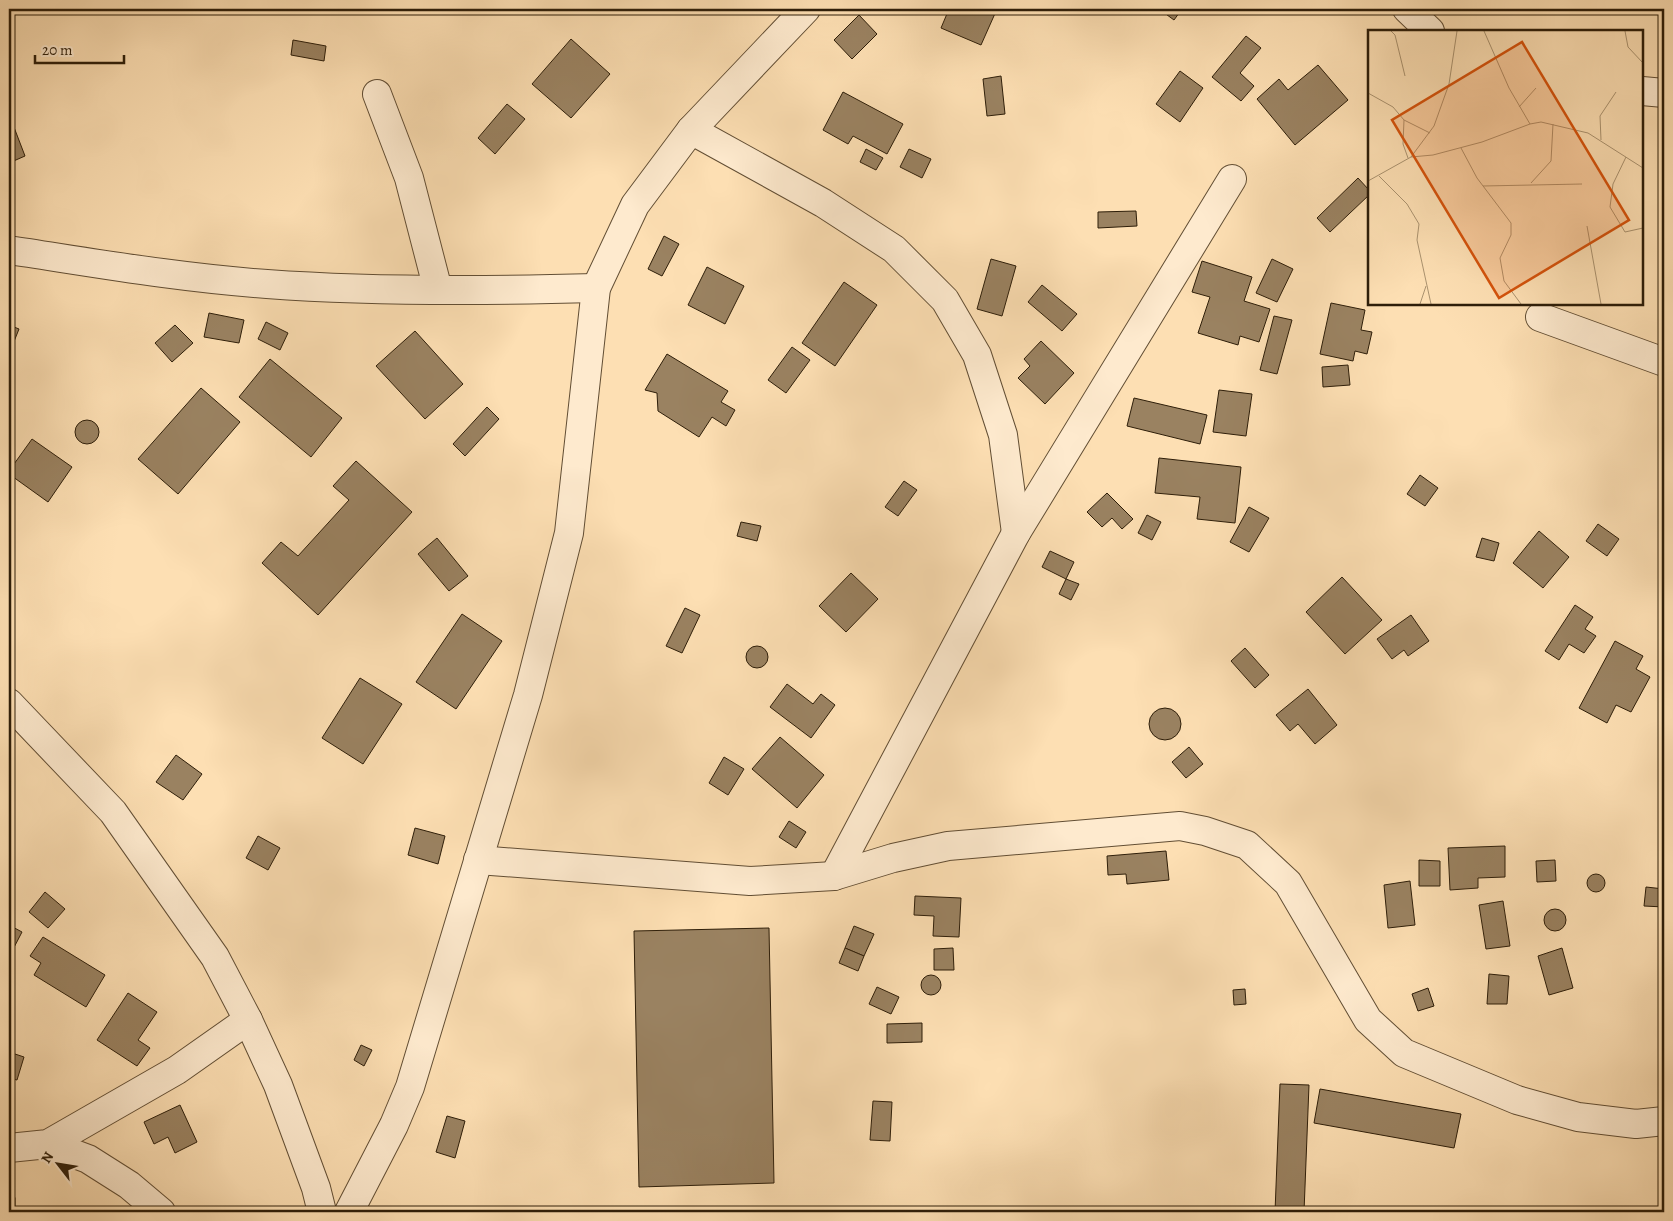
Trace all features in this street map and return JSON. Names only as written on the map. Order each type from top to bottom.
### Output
[{"type":"street","points":[[349,1212],[394,1124],[410,1087],[528,695],[569,534],[596,288],[635,205],[691,130],[806,9]]},
{"type":"street","points":[[1407,9],[1429,30]]},
{"type":"street","points":[[1643,91],[1664,93]]},
{"type":"street","points":[[377,94],[409,178],[438,290]]},
{"type":"street","points":[[691,130],[823,203],[894,249],[945,300],[977,355],[1003,435],[1016,533]]},
{"type":"street","points":[[834,876],[1016,533],[1232,179]]},
{"type":"street","points":[[9,250],[145,271],[268,284],[438,290],[596,288]]},
{"type":"street","points":[[1540,317],[1664,362]]},
{"type":"street","points":[[9,704],[113,812],[215,957],[248,1020],[278,1085],[316,1188],[322,1212]]},
{"type":"street","points":[[478,860],[750,881],[834,876],[893,858],[948,846],[1180,826],[1206,831],[1246,845],[1288,883],[1368,1020],[1404,1054],[1517,1100],[1578,1117],[1636,1124],[1664,1121]]},
{"type":"street","points":[[9,1148],[48,1144],[177,1070],[248,1020]]},
{"type":"street","points":[[48,1144],[88,1159],[129,1185],[161,1212]]},
{"type":"building","points":[[949,9],[997,9],[981,45],[941,28]]},
{"type":"building","points":[[1159,9],[1182,9],[1174,20]]},
{"type":"building","points":[[859,15],[877,34],[852,59],[834,40]]},
{"type":"building","points":[[1246,36],[1261,48],[1240,73],[1254,86],[1241,101],[1212,77]]},
{"type":"building","points":[[571,39],[610,74],[571,118],[532,84]]},
{"type":"building","points":[[293,40],[326,46],[324,61],[291,55]]},
{"type":"building","points":[[1318,65],[1348,100],[1295,145],[1257,99],[1279,79],[1288,90]]},
{"type":"building","points":[[1180,71],[1203,88],[1180,122],[1156,104]]},
{"type":"building","points":[[1001,76],[1005,114],[987,116],[983,79]]},
{"type":"building","points":[[843,92],[903,124],[887,154],[853,136],[848,144],[823,130]]},
{"type":"building","points":[[507,104],[525,119],[495,154],[478,138]]},
{"type":"building","points":[[12,122],[25,156],[9,163],[9,123]]},
{"type":"building","points":[[866,149],[883,158],[876,170],[860,162]]},
{"type":"building","points":[[909,149],[931,159],[922,178],[900,167]]},
{"type":"building","points":[[1358,178],[1368,189],[1368,196],[1330,232],[1317,218]]},
{"type":"building","points":[[1136,211],[1137,226],[1098,228],[1098,212]]},
{"type":"building","points":[[664,236],[679,244],[662,276],[648,269]]},
{"type":"building","points":[[991,259],[1016,266],[1002,316],[977,309]]},
{"type":"building","points":[[1272,259],[1293,269],[1277,302],[1256,293]]},
{"type":"building","points":[[1202,261],[1252,277],[1244,301],[1270,309],[1259,342],[1240,336],[1238,345],[1198,333],[1210,297],[1192,292]]},
{"type":"building","points":[[707,267],[744,286],[725,324],[688,305]]},
{"type":"building","points":[[844,282],[877,305],[835,366],[802,343]]},
{"type":"building","points":[[1042,285],[1077,314],[1062,331],[1028,302]]},
{"type":"building","points":[[1331,303],[1365,310],[1361,330],[1372,332],[1367,354],[1355,351],[1353,361],[1320,354]]},
{"type":"building","points":[[209,313],[244,320],[239,343],[204,337]]},
{"type":"building","points":[[1274,316],[1292,320],[1277,374],[1260,370]]},
{"type":"building","points":[[266,322],[288,333],[280,350],[258,339]]},
{"type":"building","points":[[9,325],[19,329],[9,354]]},
{"type":"building","points":[[175,325],[193,343],[172,362],[155,343]]},
{"type":"building","points":[[415,331],[463,384],[425,419],[376,366]]},
{"type":"building","points":[[1041,341],[1074,373],[1045,404],[1018,378],[1030,366],[1024,359]]},
{"type":"building","points":[[792,347],[810,360],[786,393],[768,380]]},
{"type":"building","points":[[667,354],[728,391],[721,402],[735,410],[726,426],[712,417],[699,437],[658,411],[657,393],[645,390]]},
{"type":"building","points":[[270,359],[342,418],[311,457],[239,397]]},
{"type":"building","points":[[1348,365],[1350,385],[1323,387],[1322,367]]},
{"type":"building","points":[[201,388],[240,422],[178,494],[138,459]]},
{"type":"building","points":[[1219,390],[1252,394],[1246,436],[1213,432]]},
{"type":"building","points":[[1134,398],[1207,415],[1200,444],[1127,426]]},
{"type":"building","points":[[487,407],[499,419],[465,456],[453,444]]},
{"type":"building","points":[[87,420],[95,424],[99,432],[95,440],[87,444],[79,440],[75,432],[79,424]]},
{"type":"building","points":[[32,439],[72,467],[48,502],[9,474],[9,471]]},
{"type":"building","points":[[1159,458],[1241,467],[1235,523],[1197,519],[1200,497],[1155,493]]},
{"type":"building","points":[[356,461],[412,512],[318,615],[262,563],[281,542],[298,556],[349,500],[333,486]]},
{"type":"building","points":[[1420,475],[1438,488],[1425,506],[1407,494]]},
{"type":"building","points":[[904,481],[917,490],[898,516],[885,507]]},
{"type":"building","points":[[1107,493],[1133,519],[1122,529],[1112,518],[1102,527],[1087,512]]},
{"type":"building","points":[[1249,507],[1269,518],[1249,552],[1230,542]]},
{"type":"building","points":[[1147,515],[1161,522],[1152,540],[1138,533]]},
{"type":"building","points":[[741,522],[761,526],[757,541],[737,536]]},
{"type":"building","points":[[1598,524],[1619,539],[1607,556],[1586,541]]},
{"type":"building","points":[[1539,531],[1569,557],[1543,588],[1513,563]]},
{"type":"building","points":[[437,538],[468,576],[449,591],[418,554]]},
{"type":"building","points":[[1482,538],[1499,543],[1494,561],[1476,557]]},
{"type":"building","points":[[1050,551],[1074,562],[1066,579],[1042,567]]},
{"type":"building","points":[[851,573],[878,599],[846,632],[819,606]]},
{"type":"building","points":[[1342,577],[1382,620],[1345,654],[1306,612]]},
{"type":"building","points":[[1066,579],[1079,584],[1071,600],[1059,594]]},
{"type":"building","points":[[1575,605],[1593,617],[1585,629],[1596,636],[1584,653],[1569,644],[1559,660],[1545,651]]},
{"type":"building","points":[[685,608],[700,615],[682,653],[666,646]]},
{"type":"building","points":[[462,614],[502,641],[456,709],[416,682]]},
{"type":"building","points":[[1411,615],[1429,641],[1408,656],[1404,650],[1392,659],[1377,639]]},
{"type":"building","points":[[1615,641],[1643,656],[1636,669],[1650,677],[1631,712],[1616,705],[1607,723],[1579,708]]},
{"type":"building","points":[[757,646],[765,649],[768,657],[765,665],[757,668],[749,665],[746,657],[749,649]]},
{"type":"building","points":[[1245,648],[1269,675],[1255,688],[1231,661]]},
{"type":"building","points":[[360,678],[402,704],[363,764],[322,738]]},
{"type":"building","points":[[787,684],[813,704],[821,694],[835,705],[811,738],[770,707]]},
{"type":"building","points":[[1308,689],[1337,725],[1315,744],[1298,724],[1290,731],[1276,715]]},
{"type":"building","points":[[1165,708],[1171,709],[1176,713],[1180,718],[1180,730],[1176,735],[1171,739],[1165,740],[1159,739],[1154,735],[1150,730],[1149,724],[1150,718],[1154,713],[1159,709]]},
{"type":"building","points":[[780,737],[824,775],[797,808],[752,769]]},
{"type":"building","points":[[1189,747],[1203,764],[1186,778],[1172,762]]},
{"type":"building","points":[[176,755],[202,774],[183,800],[156,782]]},
{"type":"building","points":[[724,757],[744,769],[728,795],[709,783]]},
{"type":"building","points":[[789,821],[806,832],[796,848],[779,837]]},
{"type":"building","points":[[415,828],[445,836],[438,864],[408,855]]},
{"type":"building","points":[[258,836],[280,848],[268,870],[246,858]]},
{"type":"building","points":[[1505,846],[1505,877],[1478,878],[1478,888],[1450,890],[1448,848]]},
{"type":"building","points":[[1166,851],[1169,880],[1127,884],[1126,874],[1108,875],[1107,856]]},
{"type":"building","points":[[1419,860],[1440,861],[1440,886],[1419,886]]},
{"type":"building","points":[[1555,860],[1556,881],[1537,882],[1536,861]]},
{"type":"building","points":[[1596,874],[1602,877],[1605,883],[1602,889],[1596,892],[1590,889],[1587,883],[1590,877]]},
{"type":"building","points":[[1410,881],[1415,925],[1388,928],[1384,885]]},
{"type":"building","points":[[1646,887],[1664,889],[1664,907],[1644,906]]},
{"type":"building","points":[[45,892],[65,909],[48,928],[29,912]]},
{"type":"building","points":[[915,896],[961,898],[959,937],[933,936],[934,916],[914,915]]},
{"type":"building","points":[[1503,901],[1510,946],[1486,949],[1479,905]]},
{"type":"building","points":[[1555,909],[1563,912],[1566,920],[1563,928],[1555,931],[1547,928],[1544,920],[1547,912]]},
{"type":"building","points":[[9,925],[22,932],[9,957]]},
{"type":"building","points":[[854,926],[874,934],[864,956],[845,948]]},
{"type":"building","points":[[769,928],[774,1183],[639,1187],[634,931]]},
{"type":"building","points":[[43,937],[105,975],[86,1007],[34,975],[41,963],[30,956]]},
{"type":"building","points":[[845,948],[864,956],[858,971],[839,963]]},
{"type":"building","points":[[953,948],[954,970],[934,970],[934,949]]},
{"type":"building","points":[[1562,948],[1573,988],[1549,995],[1538,956]]},
{"type":"building","points":[[1489,974],[1509,976],[1507,1004],[1487,1004]]},
{"type":"building","points":[[931,975],[938,978],[941,985],[938,992],[931,995],[924,992],[921,985],[924,978]]},
{"type":"building","points":[[877,987],[899,997],[891,1014],[869,1004]]},
{"type":"building","points":[[1428,988],[1434,1006],[1418,1011],[1412,994]]},
{"type":"building","points":[[1245,989],[1246,1004],[1234,1005],[1233,990]]},
{"type":"building","points":[[128,993],[157,1012],[138,1040],[150,1048],[137,1066],[97,1040]]},
{"type":"building","points":[[922,1023],[922,1042],[887,1043],[887,1024]]},
{"type":"building","points":[[361,1045],[372,1050],[364,1066],[354,1060]]},
{"type":"building","points":[[9,1052],[24,1057],[17,1080],[9,1078]]},
{"type":"building","points":[[1280,1084],[1309,1085],[1304,1212],[1275,1212]]},
{"type":"building","points":[[1320,1089],[1461,1114],[1454,1148],[1314,1123]]},
{"type":"building","points":[[873,1101],[892,1102],[890,1141],[870,1140]]},
{"type":"building","points":[[180,1105],[197,1142],[175,1153],[168,1137],[154,1144],[144,1122]]},
{"type":"building","points":[[447,1116],[465,1121],[455,1158],[436,1152]]},
{"type":"building","points":[[9,1198],[15,1198],[15,1212],[9,1212]]}]
